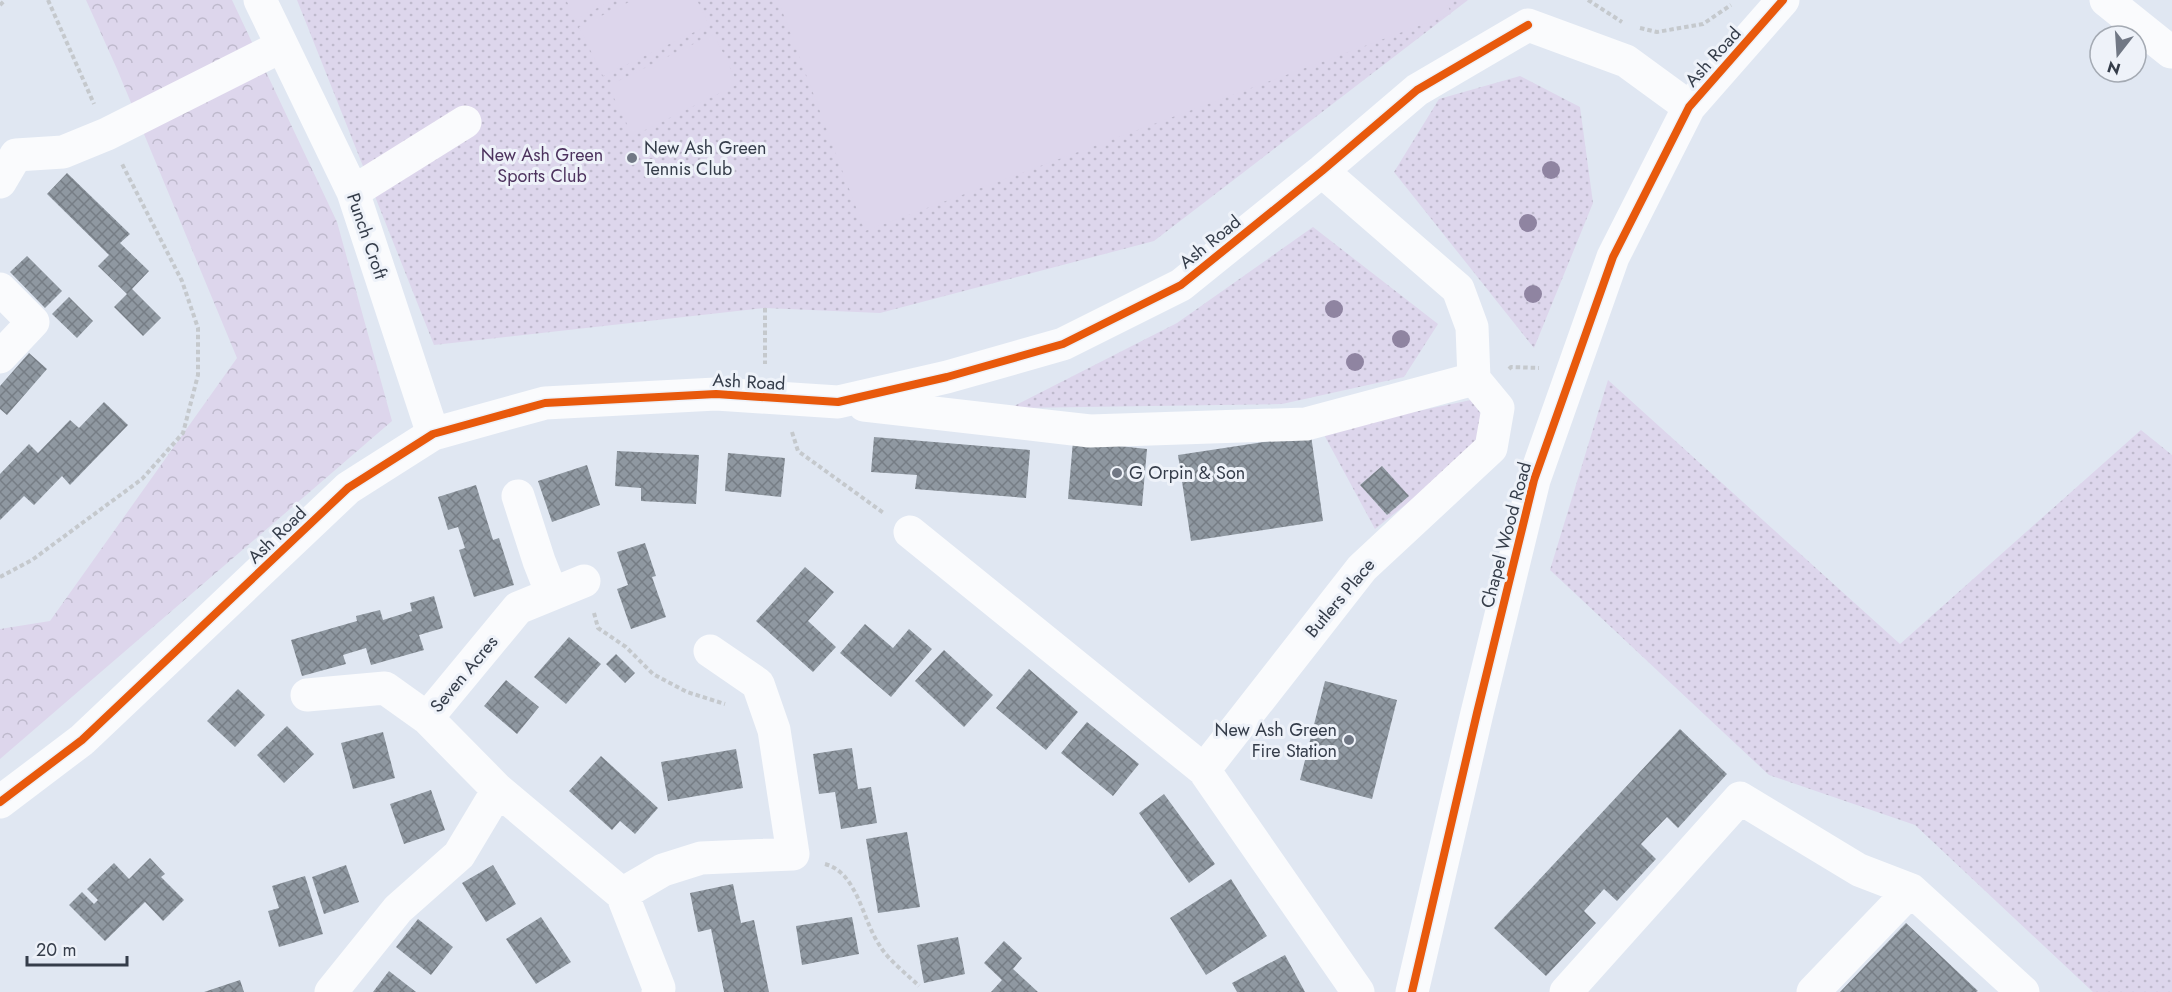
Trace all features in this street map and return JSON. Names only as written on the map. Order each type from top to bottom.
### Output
[{"type":"street","name":"Punch Croft","points":[[260,0],[353,192],[433,434]]},
{"type":"street","name":"Ash Road","points":[[838,402],[947,377],[1063,344],[1181,285],[1322,171],[1417,90],[1525,12],[1626,61],[1689,106],[1783,0]]},
{"type":"street","points":[[2106,0],[2171,52]]},
{"type":"street","points":[[5,159],[63,152],[107,134],[282,46]]},
{"type":"street","name":"Chapel Wood Road","points":[[1412,992],[1534,480],[1613,257],[1689,106]]},
{"type":"street","points":[[353,192],[465,122]]},
{"type":"street","points":[[1322,171],[1458,289],[1472,327],[1480,386]]},
{"type":"street","points":[[0,289],[33,322],[0,357]]},
{"type":"street","name":"Ash Road","points":[[0,802],[82,740],[348,488],[433,434],[545,403],[716,394],[838,402],[1090,431],[1306,424],[1480,386]]},
{"type":"street","name":"Butlers Place","points":[[1204,770],[1362,568],[1491,448],[1498,408],[1480,386]]},
{"type":"street","points":[[518,496],[538,561],[552,594]]},
{"type":"street","points":[[910,532],[1204,770],[1358,992]]},
{"type":"street","name":"Seven Acres","points":[[584,581],[518,608],[427,718],[498,790],[622,894],[659,988],[658,992]]},
{"type":"street","points":[[622,894],[663,870],[701,858],[793,854],[774,730],[758,684],[710,651]]},
{"type":"street","points":[[307,695],[385,688],[427,718]]},
{"type":"street","points":[[332,992],[398,909],[459,855],[498,790]]},
{"type":"street","points":[[1566,992],[1740,798],[1859,870],[1911,890],[2011,988]]},
{"type":"street","points":[[1813,992],[1911,890]]},
{"type":"path","points":[[0,5],[5,0]]},
{"type":"path","points":[[0,577],[32,560],[142,479],[183,433],[198,375],[198,328],[182,281],[107,134],[48,0]]},
{"type":"path","points":[[1588,0],[1628,25]]},
{"type":"path","points":[[1637,27],[1657,32],[1703,24],[1739,0]]},
{"type":"path","points":[[765,308],[774,398],[798,451],[910,532]]},
{"type":"path","points":[[1480,386],[1511,367],[1573,370]]},
{"type":"path","points":[[584,581],[598,627],[626,647],[653,674],[687,693],[729,705]]},
{"type":"path","points":[[793,854],[832,866],[852,883],[864,917],[880,948],[920,986]]},
{"type":"green space","points":[[86,0],[232,0],[337,222],[392,421],[0,759],[0,629],[50,621],[237,358]]},
{"type":"green space","name":"New Ash Green Sports Club","points":[[297,0],[1468,0],[1154,241],[880,313],[765,308],[434,345]]},
{"type":"green space","points":[[566,0],[613,0],[576,19]]},
{"type":"green space","points":[[633,0],[697,0],[709,25],[603,76],[579,27]]},
{"type":"green space","points":[[778,0],[1446,0],[1451,14],[865,231]]},
{"type":"green space","points":[[714,34],[738,84],[633,136],[608,86]]},
{"type":"green space","points":[[1520,76],[1580,107],[1593,203],[1534,348],[1394,172],[1439,99]]},
{"type":"green space","points":[[1313,227],[1438,324],[1404,377],[1282,404],[1010,408],[1177,323]]},
{"type":"green space","points":[[1608,380],[1900,644],[2141,430],[2172,455],[2172,992],[2093,992],[1915,825],[1769,775],[1550,570]]},
{"type":"green space","points":[[1471,400],[1485,419],[1483,443],[1375,529],[1322,431]],"holes":[[[1382,466],[1408,496],[1387,515],[1360,485]]]},
{"type":"building","points":[[67,173],[130,234],[120,243],[149,271],[132,289],[161,318],[143,336],[114,307],[127,294],[98,266],[109,255],[47,194]]},
{"type":"building","points":[[27,256],[62,291],[45,308],[10,272]]},
{"type":"building","points":[[69,297],[93,321],[77,338],[52,314]]},
{"type":"building","points":[[29,353],[47,369],[7,415],[0,409],[0,386]]},
{"type":"building","points":[[104,402],[128,425],[70,485],[62,476],[34,505],[24,496],[0,520],[0,474],[29,444],[38,453],[70,420],[79,428]]},
{"type":"building","points":[[1311,435],[1323,521],[1191,541],[1178,455]]},
{"type":"building","points":[[874,437],[1030,450],[1026,498],[915,489],[917,475],[871,472]]},
{"type":"building","points":[[1073,441],[1147,449],[1142,506],[1068,499]]},
{"type":"building","points":[[617,451],[699,455],[696,504],[641,501],[641,488],[615,486]]},
{"type":"building","points":[[728,453],[785,458],[781,497],[725,491]]},
{"type":"building","points":[[587,465],[600,505],[552,522],[538,481]]},
{"type":"building","points":[[1382,466],[1409,496],[1387,515],[1360,485]]},
{"type":"building","points":[[476,485],[493,540],[499,538],[514,585],[474,597],[459,550],[465,548],[458,527],[448,530],[438,497]]},
{"type":"building","points":[[645,543],[656,576],[652,577],[666,617],[631,629],[617,589],[628,585],[617,552]]},
{"type":"building","points":[[805,567],[834,592],[808,621],[836,647],[813,672],[756,621]]},
{"type":"building","points":[[434,596],[443,628],[419,635],[424,650],[371,665],[366,648],[343,655],[346,664],[302,676],[291,640],[357,621],[356,616],[380,610],[383,620],[412,611],[410,603]]},
{"type":"building","points":[[865,624],[893,648],[909,629],[932,649],[891,697],[840,653]]},
{"type":"building","points":[[569,637],[601,664],[566,704],[534,677]]},
{"type":"building","points":[[944,650],[993,695],[964,727],[915,681]]},
{"type":"building","points":[[616,654],[635,673],[625,683],[606,664]]},
{"type":"building","points":[[1029,669],[1078,712],[1046,750],[996,708]]},
{"type":"building","points":[[506,680],[539,707],[517,734],[484,706]]},
{"type":"building","name":"New Ash Green Fire Station","points":[[1325,681],[1397,700],[1372,799],[1300,780]]},
{"type":"building","points":[[238,689],[265,715],[235,747],[207,721]]},
{"type":"building","points":[[1087,722],[1139,764],[1113,796],[1061,753]]},
{"type":"building","points":[[287,726],[314,754],[284,783],[257,755]]},
{"type":"building","points":[[1680,729],[1727,774],[1678,828],[1667,817],[1641,844],[1656,859],[1617,901],[1604,889],[1584,911],[1596,923],[1546,976],[1494,928]]},
{"type":"building","points":[[383,732],[395,778],[353,789],[341,743]]},
{"type":"building","points":[[852,748],[858,789],[871,787],[877,823],[841,829],[835,792],[819,794],[813,754]]},
{"type":"building","points":[[736,749],[743,788],[668,801],[661,762]]},
{"type":"building","points":[[601,756],[658,808],[635,834],[620,821],[612,830],[569,791]]},
{"type":"building","points":[[431,790],[445,830],[404,844],[390,804]]},
{"type":"building","points":[[1164,794],[1215,864],[1189,883],[1139,813]]},
{"type":"building","points":[[907,832],[920,907],[878,913],[866,839]]},
{"type":"building","points":[[150,858],[165,874],[161,877],[184,900],[163,921],[145,902],[105,941],[69,905],[82,892],[94,904],[98,900],[87,889],[114,863],[129,879]]},
{"type":"building","points":[[346,865],[359,902],[324,914],[312,877]]},
{"type":"building","points":[[493,865],[516,904],[486,922],[462,883]]},
{"type":"building","points":[[305,876],[323,934],[279,947],[268,911],[279,908],[272,886]]},
{"type":"building","points":[[1231,879],[1267,936],[1206,975],[1170,918]]},
{"type":"building","points":[[733,884],[741,923],[754,920],[769,992],[724,992],[711,929],[698,932],[690,893]]},
{"type":"building","points":[[541,917],[571,962],[536,984],[506,939]]},
{"type":"building","points":[[852,917],[859,954],[802,965],[796,926]]},
{"type":"building","points":[[418,919],[453,947],[431,975],[396,947]]},
{"type":"building","points":[[1906,923],[1978,991],[1840,992]]},
{"type":"building","points":[[958,937],[965,974],[924,983],[917,945]]},
{"type":"building","points":[[1004,941],[1022,958],[1013,969],[1038,992],[991,992],[1002,980],[984,963]]},
{"type":"building","points":[[1285,955],[1305,992],[1237,992],[1232,983]]},
{"type":"building","points":[[389,971],[416,992],[373,992]]},
{"type":"building","points":[[240,980],[244,992],[204,992]]},
{"type":"cycle path","points":[[1412,992],[1534,480],[1613,257],[1689,107],[1783,0]]},
{"type":"cycle path","points":[[0,802],[82,740],[348,488],[433,434],[545,403],[716,394],[838,402],[947,377],[1063,344],[1181,285],[1322,171],[1417,90],[1528,25]]},
{"type":"place","name":"New Ash Green Tennis Club","points":[[632,158]]},
{"type":"place","name":"G Orpin & Son","points":[[1117,473]]},
{"type":"place","name":"New Ash Green Fire Station","points":[[1349,740]]}]
